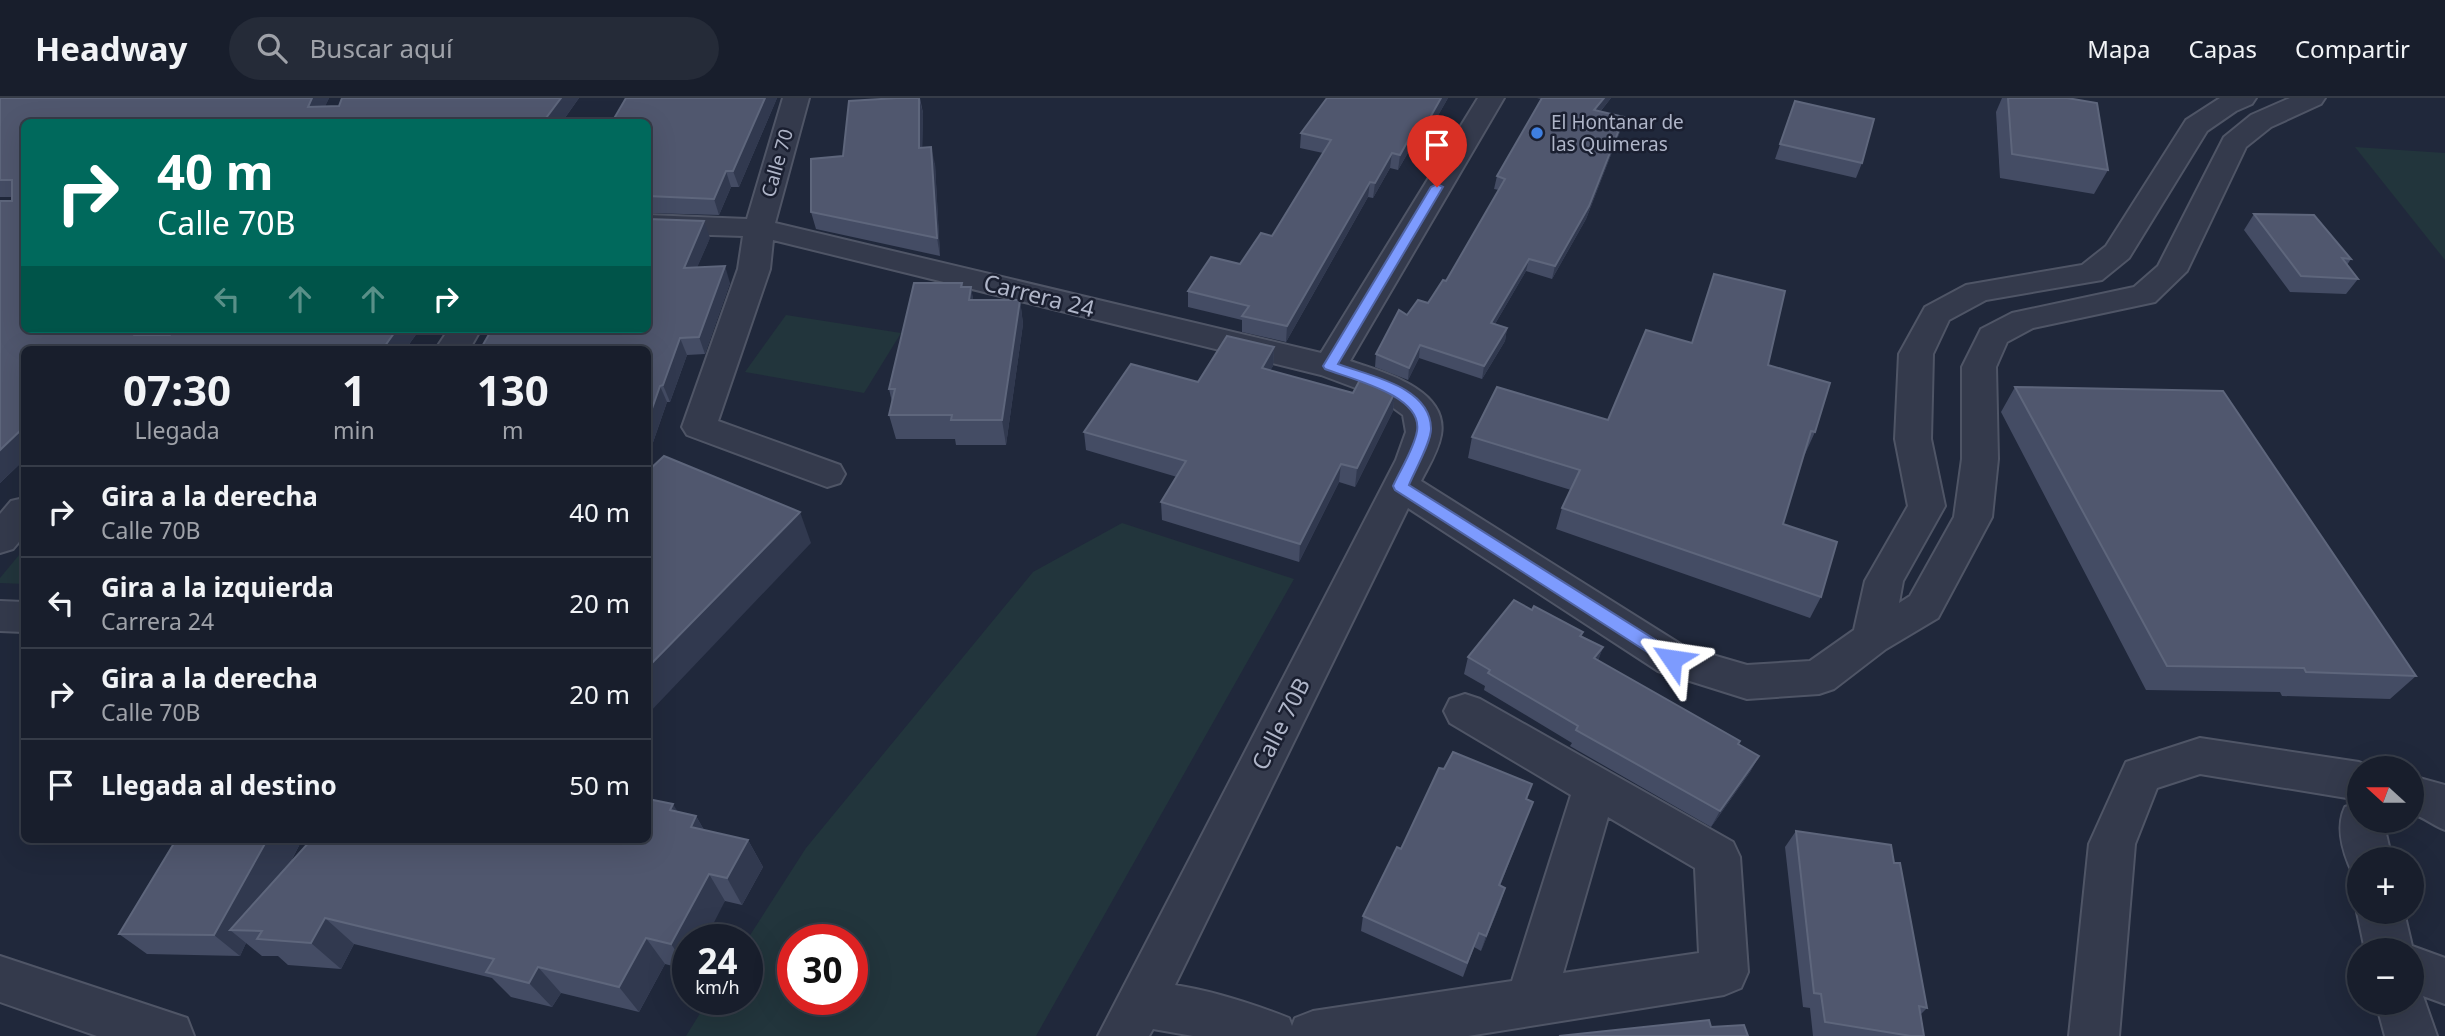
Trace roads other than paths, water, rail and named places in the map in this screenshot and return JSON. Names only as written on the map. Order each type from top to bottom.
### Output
[{"type":"street","name":"Calle 70","points":[[796,98],[759,228],[754,270],[699,427],[827,474]]},
{"type":"street","points":[[1329,366],[1491,98]]},
{"type":"street","points":[[1872,638],[1884,581],[1927,506],[1913,439],[1916,354],[1936,314],[1977,292],[2091,272],[2118,251],[2196,126],[2226,105],[2243,98]]},
{"type":"street","points":[[1401,486],[1672,659],[1747,682],[1819,677],[1872,638],[1924,607],[1973,517],[1980,458],[1979,367],[1993,336],[2023,320],[2144,295],[2171,271],[2234,143],[2261,121],[2312,98]]},
{"type":"street","name":"Carrera 24","points":[[651,224],[759,228],[1329,366],[1402,393],[1419,409]]},
{"type":"street","name":"Calle 70B","points":[[1131,1019],[1401,486],[1425,430],[1419,409]]},
{"type":"street","points":[[0,539],[21,514]]},
{"type":"street","points":[[0,616],[21,617]]},
{"type":"street","points":[[1313,1036],[1724,972],[1717,857],[1465,711]]},
{"type":"street","points":[[2094,1036],[2112,844],[2141,775],[2200,756],[2347,795]]},
{"type":"street","points":[[1531,1000],[1595,787]]},
{"type":"street","points":[[2424,798],[2437,801],[2445,810]]},
{"type":"street","points":[[2424,973],[2445,981]]},
{"type":"street","points":[[0,979],[170,1036]]},
{"type":"street","points":[[1131,1019],[1194,1012],[1271,1036]]},
{"type":"street","points":[[2404,1015],[2407,1029],[2412,1036]]},
{"type":"place","name":"El Hontanar de las Quimeras","points":[[1537,133]]}]
